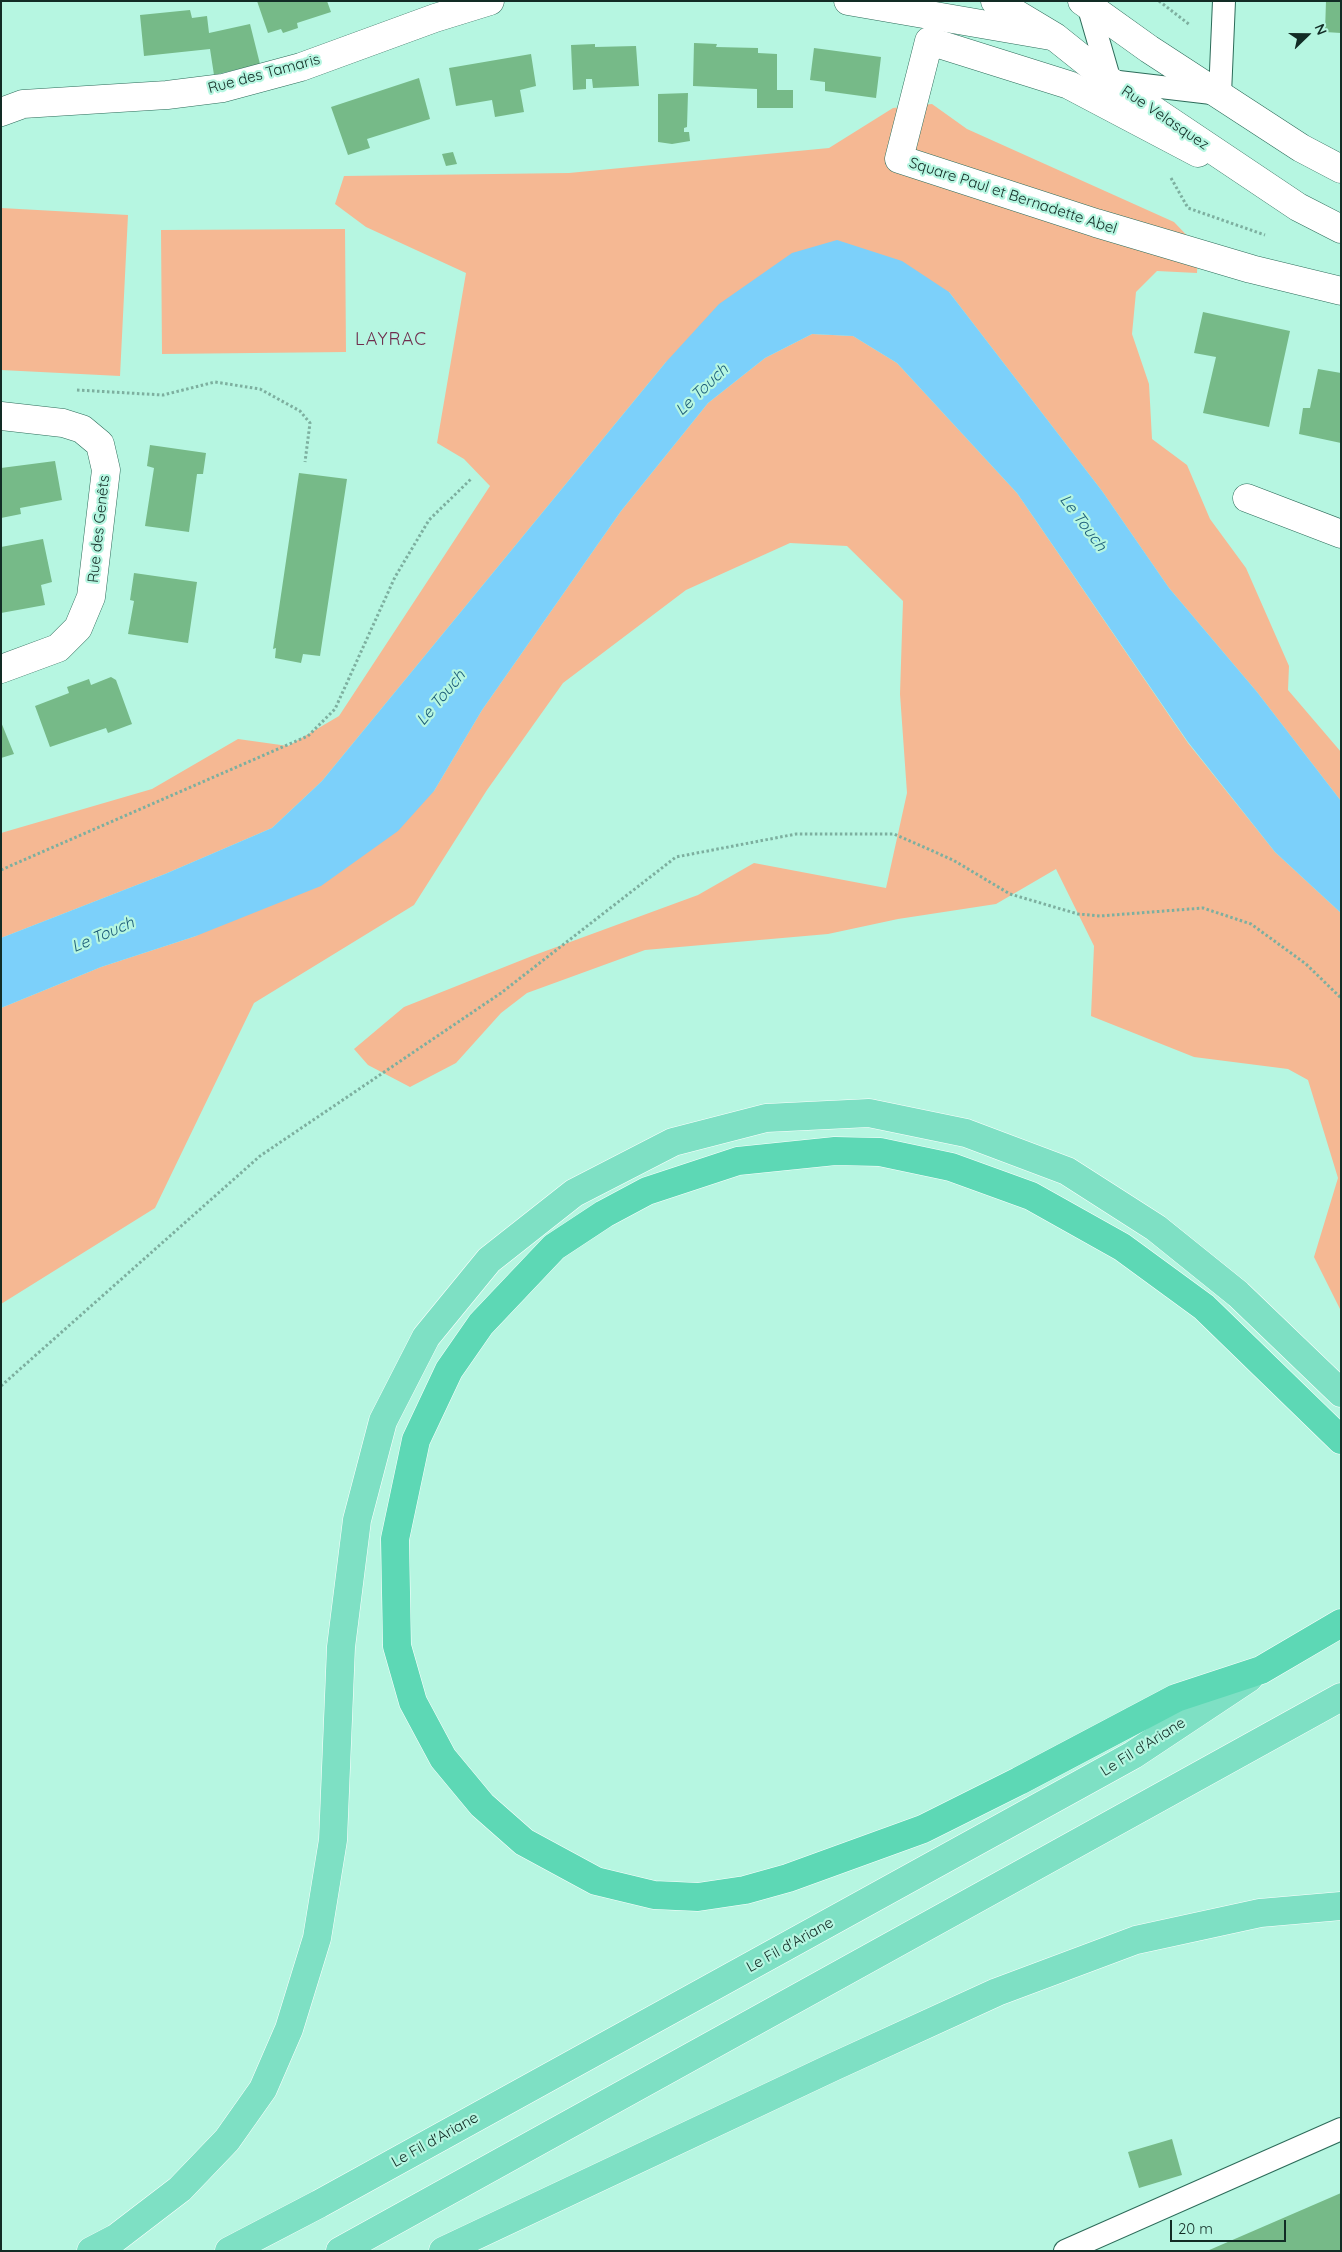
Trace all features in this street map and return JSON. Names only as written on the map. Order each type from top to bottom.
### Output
[{"type":"highway","points":[[91,2251],[116,2238],[180,2189],[227,2140],[263,2089],[289,2029],[317,1938],[333,1840],[340,1647],[357,1520],[383,1421],[426,1337],[489,1260],[574,1192],[673,1142],[766,1118],[869,1113],[966,1133],[1067,1172],[1156,1228],[1238,1294],[1341,1393]]},
{"type":"highway","points":[[1261,1670],[1176,1698],[1019,1781],[923,1829],[788,1878],[745,1890],[698,1897],[654,1895],[596,1881],[524,1842],[482,1805],[443,1758],[413,1702],[397,1646],[395,1539],[416,1440],[449,1370],[481,1324],[554,1247],[604,1214],[647,1191],[738,1161],[835,1151],[880,1152],[951,1167],[1031,1196],[1122,1247],[1204,1307],[1341,1440]]},
{"type":"highway","name":"Le Fil d'Ariane","points":[[229,2251],[328,2199],[1132,1755],[1261,1670],[1341,1623]]},
{"type":"highway","points":[[340,2251],[1332,1702]]},
{"type":"highway","points":[[443,2251],[833,2066],[997,1992],[1136,1940],[1260,1913],[1341,1906]]},
{"type":"street","name":"Rue des Tamaris","points":[[1,112],[23,104],[167,95],[223,88],[301,67],[435,18],[490,1]]},
{"type":"street","points":[[848,1],[1055,37]]},
{"type":"street","name":"Rue Velasquez","points":[[994,1],[1055,37],[1110,81],[1298,208],[1341,229]]},
{"type":"street","points":[[1088,3],[1149,48],[1300,148],[1341,169]]},
{"type":"street","name":"Square Paul et Bernadette Abel","points":[[1341,239],[1295,214],[1185,145],[1069,84],[929,41],[899,159],[1105,226],[1251,269],[1341,291]]},
{"type":"street","name":"Rue des Genêts","points":[[1,416],[63,423],[82,429],[100,444],[106,470],[91,596],[78,628],[58,648],[1,669]]},
{"type":"street","points":[[1248,498],[1341,534]]},
{"type":"lane","points":[[1088,3],[1110,81],[1220,94],[1224,1]]},
{"type":"lane","points":[[1065,2251],[1341,2129]]},
{"type":"path","points":[[74,390],[163,395],[215,382],[260,389],[300,411],[310,422],[305,462]]},
{"type":"path","points":[[1,870],[308,736],[335,709],[395,577],[429,520],[472,478]]},
{"type":"path","points":[[1,1386],[260,1156],[501,993],[676,857],[796,834],[894,834],[953,860],[1010,894],[1078,914],[1100,916],[1203,908],[1250,924],[1306,964],[1341,998]]},
{"type":"shaded area","points":[[932,104],[967,129],[1174,222],[1198,247],[1197,273],[1157,271],[1136,292],[1132,334],[1149,384],[1152,439],[1187,465],[1210,519],[1246,568],[1289,666],[1288,690],[1341,752],[1341,801],[1257,692],[1169,588],[1102,491],[949,292],[666,362],[322,781],[272,828],[165,874],[1,938],[1,833],[152,789],[238,739],[288,746],[339,716],[490,486],[464,459],[437,443],[466,273],[366,227],[335,204],[344,176],[569,173],[829,148],[893,108]]},
{"type":"shaded area","points":[[1,208],[128,215],[120,376],[1,370]]},
{"type":"shaded area","points":[[345,229],[346,352],[162,354],[161,230]]},
{"type":"shaded area","points":[[812,334],[853,336],[897,363],[1017,493],[1188,743],[1275,852],[1341,913],[1341,1311],[1314,1257],[1338,1178],[1308,1080],[1288,1069],[1194,1057],[1091,1016],[1094,946],[1056,869],[996,904],[898,919],[828,934],[645,950],[527,993],[501,1013],[456,1063],[410,1087],[368,1065],[354,1049],[404,1007],[532,956],[698,895],[754,863],[886,888],[907,793],[900,694],[903,601],[847,546],[790,543],[686,590],[563,683],[487,790],[414,905],[254,1003],[155,1208],[1,1304],[1,1008],[101,967],[196,936],[434,791],[482,710],[621,511],[708,403],[765,358]]},
{"type":"water","name":"Le Touch","points":[[837,240],[902,261],[949,292],[1102,491],[1169,588],[1257,692],[1341,801],[1341,913],[1275,852],[1188,742],[1017,493],[897,363],[853,336],[812,334],[765,358],[708,403],[621,511],[482,710],[434,791],[398,831],[321,886],[196,936],[101,967],[1,1008],[1,938],[165,874],[272,828],[322,781],[666,362],[719,304],[792,253]]},
{"type":"building","points":[[257,1],[327,1],[331,12],[297,23],[298,28],[283,33],[281,29],[268,33]]},
{"type":"building","points":[[1326,1],[1341,1],[1341,33],[1325,32]]},
{"type":"building","points":[[190,10],[192,18],[207,16],[209,33],[250,24],[260,64],[214,75],[210,49],[144,56],[140,15]]},
{"type":"building","points":[[694,43],[717,44],[716,47],[758,48],[758,53],[777,54],[777,90],[793,90],[793,108],[757,108],[757,89],[693,86]]},
{"type":"building","points":[[595,44],[595,47],[636,46],[639,86],[593,88],[592,79],[586,79],[586,89],[573,90],[571,45]]},
{"type":"building","points":[[814,48],[881,57],[876,98],[825,91],[825,82],[810,80]]},
{"type":"building","points":[[531,54],[536,86],[520,90],[524,112],[495,117],[492,100],[456,106],[449,68]]},
{"type":"building","points":[[419,78],[430,119],[367,139],[370,148],[348,155],[331,107]]},
{"type":"building","points":[[688,93],[687,127],[684,128],[684,132],[689,132],[690,141],[672,144],[658,142],[658,94]]},
{"type":"building","points":[[453,152],[457,164],[446,166],[442,154]]},
{"type":"building","points":[[1203,312],[1290,331],[1269,427],[1203,413],[1216,357],[1194,353]]},
{"type":"building","points":[[1318,369],[1341,373],[1341,443],[1299,434],[1303,408],[1310,408]]},
{"type":"building","points":[[150,445],[206,453],[203,474],[197,474],[189,532],[145,526],[154,468],[147,466]]},
{"type":"building","points":[[55,461],[62,500],[20,508],[21,514],[1,518],[1,468]]},
{"type":"building","points":[[299,473],[347,479],[320,656],[303,654],[301,663],[275,658],[276,648],[273,649]]},
{"type":"building","points":[[43,539],[52,582],[41,585],[45,605],[1,613],[1,547]]},
{"type":"building","points":[[134,573],[197,582],[188,643],[128,634],[134,601],[130,600]]},
{"type":"building","points":[[111,677],[116,680],[132,724],[108,733],[106,728],[50,747],[35,706],[69,693],[67,687],[89,679],[91,685]]},
{"type":"building","points":[[1,722],[14,754],[1,758]]},
{"type":"building","points":[[1172,2139],[1182,2175],[1139,2188],[1128,2152]]},
{"type":"building","points":[[1341,2193],[1341,2251],[1207,2251]]},
{"type":"district","name":"LAYRAC","points":[[391,340]]}]
